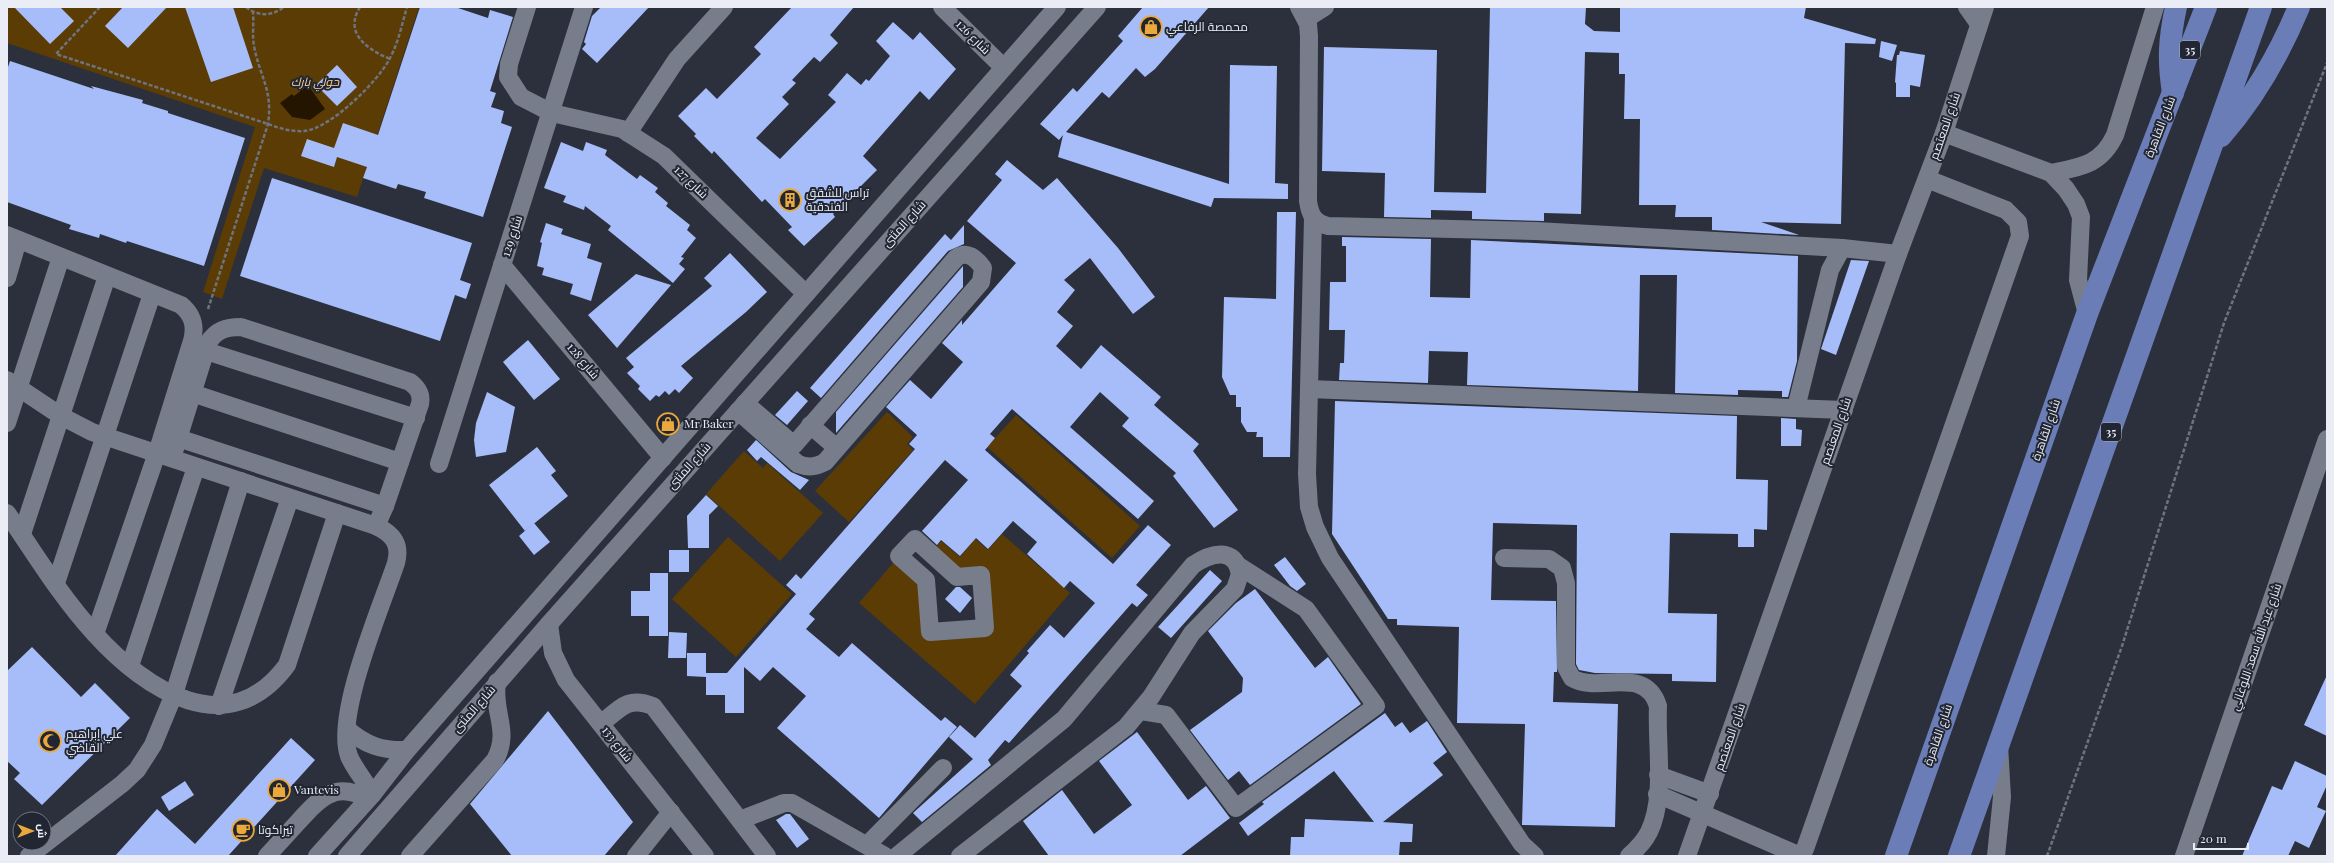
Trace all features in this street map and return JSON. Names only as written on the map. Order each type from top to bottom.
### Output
[{"type":"main road","points":[[2174,94],[2169,62],[2169,43],[2176,7]]},
{"type":"main road","name":"شارع القاهرة","points":[[1896,856],[2087,314],[2174,94],[2206,7]]},
{"type":"main road","name":"35","points":[[1959,856],[2261,7]]},
{"type":"main road","points":[[2213,144],[2251,99],[2267,74],[2299,7]]},
{"type":"street","name":"شارع 127","points":[[528,7],[509,64],[508,77],[521,97],[552,113],[622,129],[664,156],[806,294]]},
{"type":"street","name":"شارع 129","points":[[439,464],[552,113],[584,7]]},
{"type":"street","points":[[628,133],[678,59],[724,7]]},
{"type":"street","name":"شارع 126","points":[[942,7],[1003,67]]},
{"type":"street","name":"شارع المثنى","points":[[317,856],[370,797],[407,750],[1057,7]]},
{"type":"street","name":"شارع المثنى","points":[[347,856],[497,682],[1097,7]]},
{"type":"street","points":[[1326,7],[1303,13],[1310,56],[1308,201],[1313,218],[1307,474],[1309,507],[1315,527],[1346,584],[1522,844],[1535,856]]},
{"type":"street","points":[[1967,7],[1979,24]]},
{"type":"street","name":"شارع المعتصم","points":[[1687,856],[1898,254],[1944,133],[1985,7]]},
{"type":"street","points":[[2051,173],[2090,163],[2109,148],[2115,135],[2155,7]]},
{"type":"street","points":[[1944,133],[2051,173],[2072,197],[2081,217],[2078,280],[2087,314]]},
{"type":"street","points":[[1657,794],[1796,854],[1801,854],[1806,849],[2020,236],[2018,222],[2006,210],[1927,179]]},
{"type":"street","points":[[1313,218],[1328,226],[1536,231],[1842,248],[1898,254]]},
{"type":"street","points":[[7,278],[13,238],[181,305],[186,310],[194,324],[194,332],[164,456],[95,634]]},
{"type":"street","points":[[1796,408],[1830,270],[1842,248]]},
{"type":"street","points":[[966,254],[970,255],[983,268],[981,282],[825,462],[816,467],[807,468],[798,464],[741,407],[794,445],[956,258],[966,254]]},
{"type":"street","points":[[7,423],[12,385],[61,257]]},
{"type":"street","name":"شارع 128","points":[[502,265],[663,458]]},
{"type":"street","points":[[22,534],[107,276]]},
{"type":"street","points":[[56,583],[152,294]]},
{"type":"street","points":[[164,456],[178,438],[206,351],[213,334],[220,330],[241,327],[410,382],[420,391],[422,398],[385,506],[376,526]]},
{"type":"street","points":[[206,351],[416,418]]},
{"type":"street","points":[[12,385],[76,425],[105,437],[376,526],[392,536],[397,544],[398,554],[353,688],[346,729],[349,755],[370,797]]},
{"type":"street","points":[[1309,389],[1844,410]]},
{"type":"street","points":[[192,393],[400,462]]},
{"type":"street","points":[[810,425],[837,448]]},
{"type":"street","points":[[178,438],[385,506]]},
{"type":"street","name":"شارع عبد الله سعد اللوغاني","points":[[2184,856],[2327,439]]},
{"type":"street","points":[[130,666],[196,467]]},
{"type":"street","points":[[29,856],[122,784],[137,770],[154,745],[174,694],[241,482]]},
{"type":"street","points":[[219,706],[290,498]]},
{"type":"street","points":[[7,513],[56,583],[95,634],[130,666],[174,694],[203,705],[219,706],[239,703],[258,694],[274,682],[287,665],[338,514]]},
{"type":"street","points":[[915,539],[957,577],[981,575],[985,628],[930,632],[926,580],[899,556],[915,539]]},
{"type":"street","points":[[897,856],[1064,719],[1193,565],[1203,558],[1222,554],[1230,557],[1239,566],[1306,609],[1376,706],[1236,808],[1166,715],[1141,711]]},
{"type":"street","points":[[1504,558],[1549,559],[1562,568],[1566,583],[1566,667],[1572,678],[1583,682],[1635,683],[1650,691],[1658,706],[1658,775],[1653,822],[1641,845],[1629,856]]},
{"type":"street","points":[[960,856],[1126,727],[1141,711],[1192,633],[1235,589],[1239,582],[1239,566]]},
{"type":"street","name":"شارع 133","points":[[549,624],[553,653],[558,667],[566,680],[704,856]]},
{"type":"street","points":[[410,856],[495,760],[499,752],[503,736],[496,696],[497,682]]},
{"type":"street","points":[[601,724],[625,704],[637,701],[653,706],[768,856]]},
{"type":"street","points":[[346,729],[370,745],[388,750],[407,750]]},
{"type":"street","points":[[1996,856],[2002,797],[1999,744]]},
{"type":"street","points":[[867,845],[943,768]]},
{"type":"street","points":[[1658,775],[1710,794]]},
{"type":"street","points":[[267,856],[321,799],[339,791],[349,791],[370,797]]},
{"type":"street","points":[[740,820],[784,803],[792,803],[885,856]]},
{"type":"street","points":[[636,856],[671,812]]},
{"type":"path","points":[[100,7],[56,54],[286,130],[305,131],[329,120],[364,91],[390,59],[407,7]]},
{"type":"path","points":[[246,7],[253,12],[265,15],[277,12],[284,7]]},
{"type":"path","points":[[360,7],[356,13],[355,26],[359,39],[368,49],[390,59]]},
{"type":"path","points":[[207,314],[268,124],[270,106],[268,91],[254,46],[253,12]]},
{"type":"path","points":[[2047,856],[2122,646],[2224,323],[2327,63]]},
{"type":"green space","name":"حولي بارك","points":[[10,7],[419,7],[357,197],[264,168],[222,299],[203,292],[255,127],[7,43],[7,10]]},
{"type":"green space","points":[[887,412],[913,437],[907,444],[913,450],[849,522],[815,491]]},
{"type":"green space","points":[[1016,415],[1140,526],[1112,558],[987,447]]},
{"type":"green space","points":[[744,451],[763,468],[767,463],[823,513],[780,561],[706,494]]},
{"type":"green space","points":[[1002,534],[1070,593],[975,704],[859,603],[899,556],[926,580],[930,632],[984,628],[981,575],[957,577],[931,553],[941,541],[960,557],[975,539],[988,550]]},
{"type":"green space","points":[[728,537],[792,594],[736,657],[672,599]]},
{"type":"shaded area","points":[[308,85],[325,109],[310,120],[292,117],[280,103],[292,94],[294,96]]},
{"type":"building","points":[[14,7],[60,7],[74,21],[50,44]]},
{"type":"building","points":[[123,7],[167,7],[128,48],[105,26]]},
{"type":"building","points":[[185,7],[233,7],[253,68],[211,82]]},
{"type":"building","points":[[420,7],[455,7],[488,18],[490,10],[513,17],[490,91],[496,93],[491,107],[504,111],[501,123],[512,127],[483,217],[424,198],[426,192],[398,184],[396,189],[363,178],[367,167],[337,157],[334,167],[301,156],[307,139],[334,148],[343,123],[378,135]]},
{"type":"building","points":[[601,7],[649,7],[597,63],[582,49],[586,44],[584,42],[592,16]]},
{"type":"building","points":[[792,7],[854,7],[830,35],[838,43],[820,62],[814,57],[792,80],[796,83],[782,97],[789,104],[756,138],[780,159],[836,102],[828,95],[847,73],[861,85],[866,79],[869,81],[890,56],[876,41],[893,22],[913,40],[920,32],[956,69],[929,100],[920,91],[863,156],[877,170],[833,214],[835,217],[804,246],[788,230],[792,227],[765,199],[762,202],[714,151],[712,154],[694,136],[696,134],[678,116],[706,88],[717,99],[761,54],[754,47]]},
{"type":"building","points":[[1143,7],[1209,7],[1155,69],[1145,77],[1136,68],[1109,98],[1102,92],[1066,132],[1229,184],[1230,65],[1277,66],[1275,183],[1288,184],[1288,199],[1214,198],[1211,207],[1058,157],[1063,135],[1059,140],[1040,124],[1073,88],[1077,92],[1123,41],[1118,36]]},
{"type":"building","points":[[1490,7],[1586,7],[1585,24],[1594,31],[1620,32],[1620,7],[1806,7],[1804,18],[1876,39],[1875,44],[1845,43],[1841,224],[1761,222],[1799,235],[1712,230],[1712,217],[1675,217],[1676,205],[1639,205],[1640,119],[1624,119],[1625,74],[1619,74],[1619,53],[1585,52],[1581,214],[1544,213],[1544,221],[1472,219],[1472,211],[1431,210],[1431,218],[1384,217],[1385,173],[1322,171],[1324,47],[1437,50],[1434,192],[1486,193]]},
{"type":"building","points":[[1881,41],[1897,45],[1892,61],[1879,57]]},
{"type":"building","points":[[1900,51],[1925,55],[1920,87],[1910,85],[1910,97],[1896,97],[1895,82],[1897,55],[1899,55]]},
{"type":"building","points":[[10,61],[94,89],[91,86],[143,100],[142,103],[168,111],[168,113],[245,138],[204,266],[127,241],[126,243],[100,234],[99,238],[69,229],[71,225],[7,202],[7,70]]},
{"type":"building","points":[[337,65],[357,87],[337,106],[316,85]]},
{"type":"building","points":[[561,142],[583,151],[586,142],[607,150],[605,155],[637,179],[640,175],[658,188],[655,192],[668,203],[666,206],[690,225],[687,230],[696,238],[681,257],[684,258],[679,264],[685,269],[673,283],[608,230],[611,226],[585,206],[584,210],[563,202],[566,196],[544,188]]},
{"type":"building","points":[[1007,160],[1043,190],[1057,178],[1118,248],[1155,297],[1133,314],[1090,258],[1064,280],[1075,290],[1057,312],[1073,326],[1056,346],[1081,369],[1101,345],[1161,397],[1154,405],[1199,444],[1193,451],[1238,510],[1214,528],[1173,476],[1176,473],[1122,426],[1129,418],[1100,392],[1070,427],[1154,501],[1138,519],[1012,409],[990,434],[995,438],[985,450],[1113,564],[1148,525],[1171,545],[1136,585],[1148,595],[1137,607],[1132,603],[1009,743],[1005,740],[988,760],[991,765],[922,822],[913,813],[973,759],[949,737],[960,725],[975,738],[1022,686],[1010,675],[1029,653],[1027,651],[1050,625],[1064,638],[1095,603],[1070,581],[1064,588],[1027,554],[1037,542],[1013,521],[988,549],[976,538],[960,556],[941,540],[937,545],[922,531],[968,480],[945,460],[809,614],[815,619],[806,629],[839,657],[852,643],[941,721],[945,717],[957,727],[879,818],[777,728],[806,696],[773,667],[760,681],[744,667],[744,713],[725,713],[725,695],[706,695],[706,673],[727,673],[796,594],[786,585],[796,574],[801,579],[915,449],[909,444],[917,435],[886,407],[910,380],[931,399],[963,362],[942,343],[962,320],[962,325],[1016,263],[967,221],[1002,180],[995,174]]},
{"type":"building","points":[[272,178],[472,243],[460,280],[471,284],[466,299],[455,295],[440,341],[240,276]]},
{"type":"building","points":[[1277,212],[1296,212],[1290,457],[1263,457],[1263,437],[1256,437],[1257,432],[1247,432],[1241,422],[1241,407],[1236,407],[1236,395],[1230,395],[1222,377],[1224,297],[1276,299]]},
{"type":"building","points":[[546,223],[563,229],[561,234],[591,244],[587,258],[602,263],[591,301],[570,294],[573,284],[542,275],[544,268],[537,266],[542,243],[540,242]]},
{"type":"building","points":[[964,225],[964,244],[948,251],[821,398],[810,388],[945,234],[951,240]]},
{"type":"building","points":[[1342,237],[1431,239],[1430,297],[1470,298],[1471,240],[1798,256],[1797,361],[1788,397],[1782,397],[1782,391],[1738,390],[1738,395],[1675,393],[1677,275],[1640,275],[1638,391],[1467,385],[1468,352],[1429,351],[1428,383],[1339,380],[1340,363],[1344,363],[1345,330],[1329,330],[1330,282],[1346,282],[1346,246],[1342,246]]},
{"type":"building","points":[[730,253],[767,292],[746,312],[681,366],[693,378],[679,393],[675,389],[669,395],[665,391],[659,397],[656,395],[650,401],[638,389],[640,386],[627,373],[634,367],[626,358],[712,286],[704,278]]},
{"type":"building","points":[[1851,260],[1869,261],[1836,355],[1821,349]]},
{"type":"building","points":[[963,266],[963,287],[836,433],[836,412]]},
{"type":"building","points":[[636,274],[671,285],[617,348],[588,315]]},
{"type":"building","points":[[528,340],[560,379],[534,400],[503,362]]},
{"type":"building","points":[[797,391],[808,401],[787,425],[775,415]]},
{"type":"building","points":[[487,392],[515,407],[506,452],[476,457],[474,440],[476,423]]},
{"type":"building","points":[[1335,401],[1737,416],[1736,479],[1768,480],[1767,530],[1754,529],[1754,547],[1738,547],[1738,534],[1670,533],[1668,613],[1717,614],[1716,682],[1672,681],[1672,674],[1595,673],[1579,670],[1576,664],[1577,525],[1493,523],[1491,600],[1556,601],[1557,672],[1554,672],[1553,702],[1618,704],[1615,827],[1522,825],[1525,724],[1457,723],[1459,627],[1397,625],[1397,619],[1388,619],[1332,534]]},
{"type":"building","points":[[1781,418],[1796,419],[1796,429],[1802,430],[1801,446],[1781,446]]},
{"type":"building","points":[[756,440],[791,472],[809,480],[800,490],[761,457],[757,461],[747,450]]},
{"type":"building","points":[[537,447],[556,471],[551,475],[568,496],[525,531],[489,485]]},
{"type":"building","points":[[706,495],[718,506],[709,515],[709,548],[688,548],[687,516]]},
{"type":"building","points":[[534,523],[550,542],[534,555],[519,536]]},
{"type":"building","points":[[669,550],[689,550],[689,572],[669,572]]},
{"type":"building","points":[[1285,557],[1306,584],[1297,591],[1290,586],[1274,565]]},
{"type":"building","points":[[1210,570],[1222,581],[1171,638],[1158,627]]},
{"type":"building","points":[[650,573],[668,573],[668,636],[649,636],[649,616],[631,616],[631,591],[650,591]]},
{"type":"building","points":[[956,587],[960,587],[972,598],[960,613],[945,599]]},
{"type":"building","points":[[1255,589],[1315,668],[1328,657],[1361,704],[1250,785],[1239,771],[1228,780],[1190,730],[1242,692],[1243,678],[1208,631],[1236,603]]},
{"type":"building","points":[[669,632],[687,633],[686,658],[668,658]]},
{"type":"building","name":"علي إبراهيم القاضي","points":[[32,647],[81,697],[95,683],[130,718],[42,805],[14,779],[20,773],[7,761],[7,671]]},
{"type":"building","points":[[687,653],[706,653],[706,677],[687,676]]},
{"type":"building","points":[[2327,675],[2327,736],[2304,725]]},
{"type":"building","points":[[548,711],[633,822],[604,856],[512,856],[470,804]]},
{"type":"building","points":[[1385,713],[1395,727],[1402,722],[1410,733],[1427,721],[1447,752],[1433,763],[1443,775],[1383,822],[1413,824],[1412,842],[1400,842],[1399,856],[1290,856],[1291,837],[1304,837],[1305,819],[1374,822],[1334,771],[1248,836],[1239,823],[1264,804],[1262,802]]},
{"type":"building","points":[[1137,732],[1188,800],[1206,786],[1230,818],[1180,856],[1049,856],[1023,821],[1062,790],[1094,834],[1132,805],[1099,761]]},
{"type":"building","points":[[291,738],[315,760],[228,856],[115,856],[157,809],[195,844]]},
{"type":"building","points":[[2295,761],[2327,776],[2327,785],[2317,807],[2326,811],[2309,848],[2295,841],[2288,856],[2242,856],[2272,786],[2282,790]]},
{"type":"building","points":[[185,781],[194,795],[169,811],[161,797]]},
{"type":"building","points":[[786,814],[790,814],[809,839],[797,848],[776,820]]},
{"type":"place","name":"محمصة الرفاعي","points":[[1151,27]]},
{"type":"place","name":"تراس للشقق الفندقية","points":[[790,200]]},
{"type":"place","name":"Mr Baker","points":[[668,424]]},
{"type":"place","name":"علي إبراهيم القاضي","points":[[50,741]]},
{"type":"place","name":"Vantevis","points":[[279,790]]},
{"type":"place","name":"تيراكوتا","points":[[243,830]]}]
